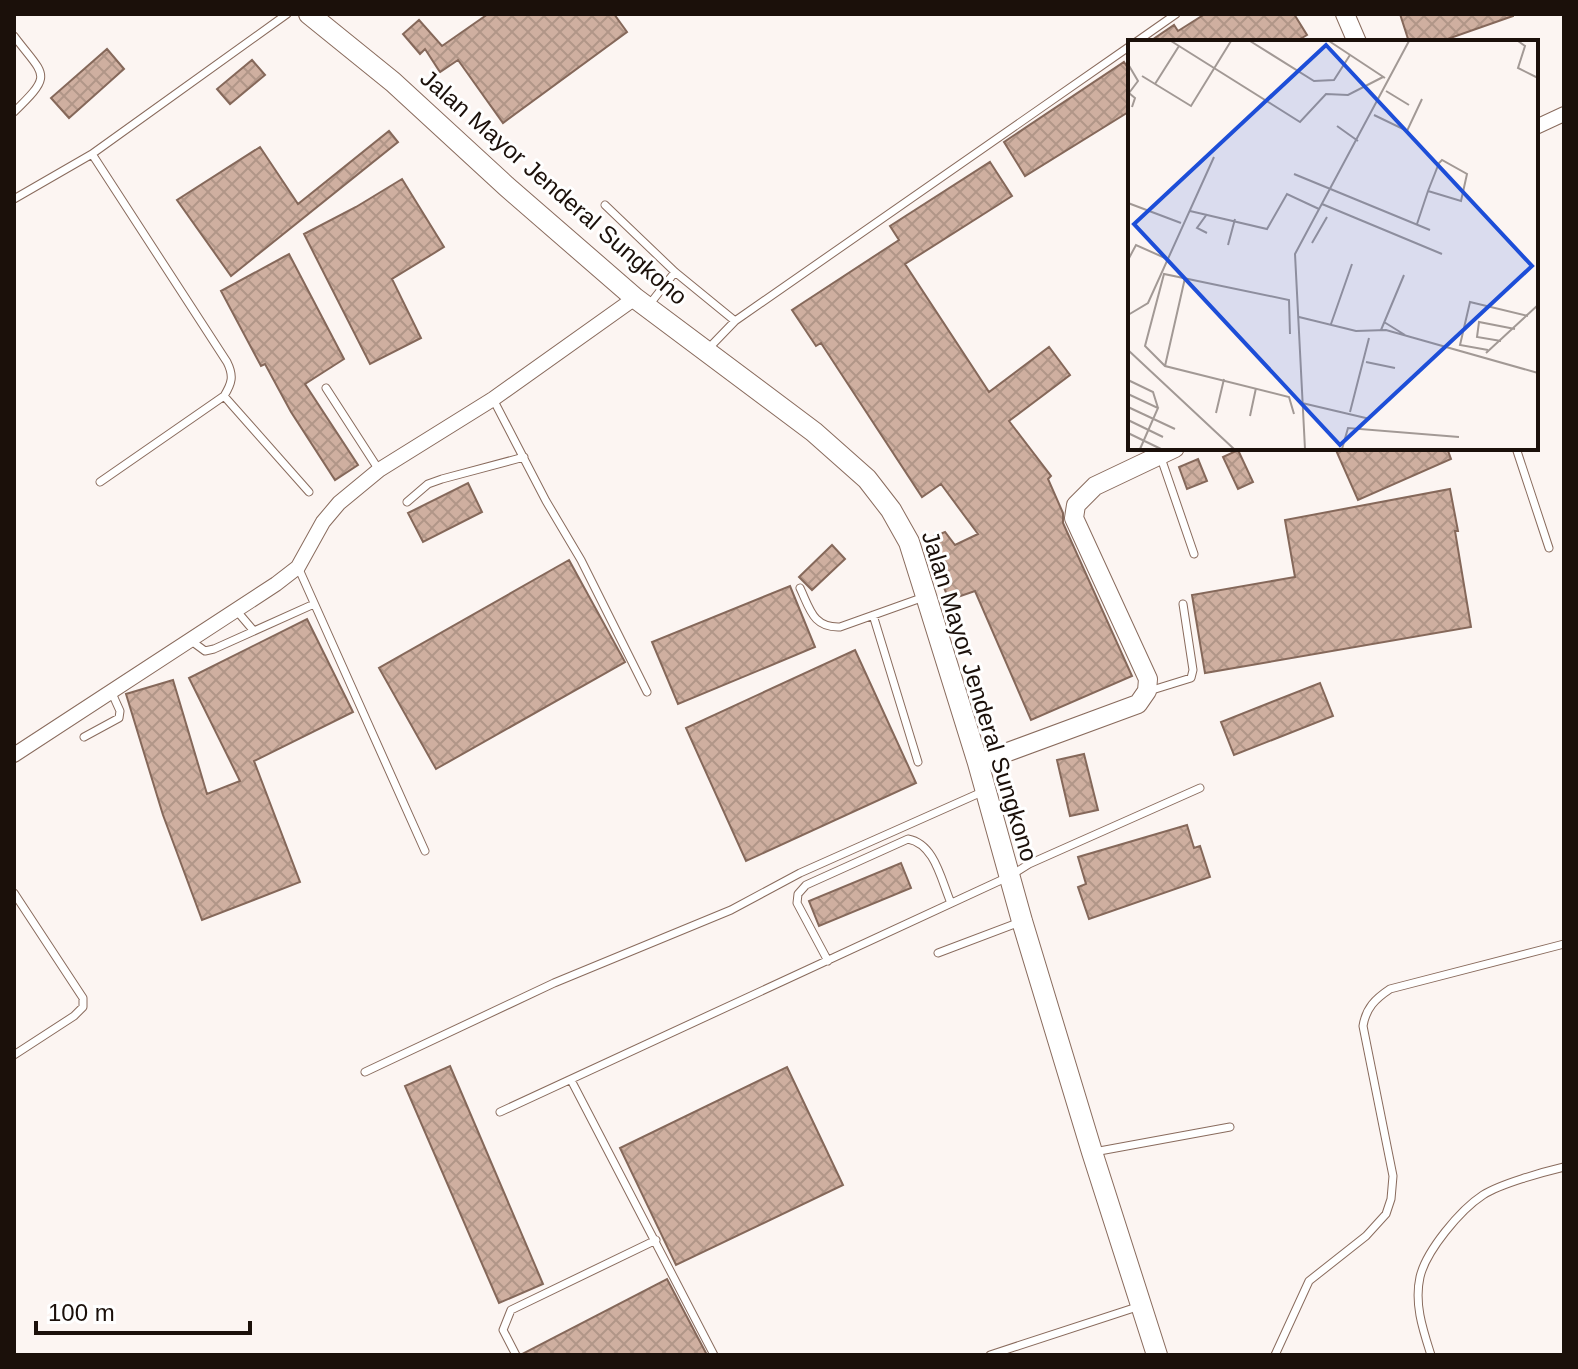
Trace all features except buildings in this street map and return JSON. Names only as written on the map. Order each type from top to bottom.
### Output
[{"type":"main road","name":"Jalan Mayor Jenderal Sungkono","points":[[309,14],[393,82],[506,186],[641,303],[814,432],[867,479],[891,510],[909,542],[926,596],[1092,1152],[1157,1355]]},
{"type":"street","points":[[1345,14],[1356,40]]},
{"type":"street","points":[[1538,126],[1564,114]]},
{"type":"street","points":[[14,755],[298,567],[323,522],[339,503],[379,470],[641,303]]},
{"type":"street","points":[[978,763],[1138,704],[1147,691],[1148,679],[1138,654],[1074,518],[1076,505],[1095,486],[1168,452]]},
{"type":"lane","points":[[14,199],[92,154],[287,14]]},
{"type":"lane","points":[[1139,40],[1176,14]]},
{"type":"lane","points":[[14,36],[41,71],[42,80],[37,90],[14,112]]},
{"type":"lane","points":[[706,351],[735,321],[1128,47]]},
{"type":"lane","points":[[92,154],[232,371],[232,382],[224,396],[100,482]]},
{"type":"lane","points":[[605,205],[675,272],[735,321]]},
{"type":"lane","points":[[641,303],[675,272]]},
{"type":"lane","points":[[326,388],[379,470]]},
{"type":"lane","points":[[224,396],[309,492]]},
{"type":"lane","points":[[493,399],[581,560],[647,692]]},
{"type":"lane","points":[[1517,450],[1549,548]]},
{"type":"lane","points":[[1168,452],[1194,554]]},
{"type":"lane","points":[[407,502],[428,484],[524,457]]},
{"type":"lane","points":[[298,567],[425,851]]},
{"type":"lane","points":[[800,588],[816,621],[827,628],[840,627],[926,596]]},
{"type":"lane","points":[[190,640],[205,651],[314,604]]},
{"type":"lane","points":[[1147,691],[1191,678],[1193,670],[1183,604]]},
{"type":"lane","points":[[236,610],[253,630]]},
{"type":"lane","points":[[873,615],[918,762]]},
{"type":"lane","points":[[84,737],[119,718],[120,711],[111,691]]},
{"type":"lane","points":[[500,1112],[1010,876],[1029,864],[1200,788]]},
{"type":"lane","points":[[365,1072],[554,983],[731,910],[800,873],[986,791]]},
{"type":"lane","points":[[828,961],[797,903],[798,894],[806,885],[908,839],[920,841],[929,850],[951,903]]},
{"type":"lane","points":[[14,893],[83,998],[83,1007],[14,1055]]},
{"type":"lane","points":[[938,953],[1022,921]]},
{"type":"lane","points":[[1275,1355],[1309,1281],[1366,1236],[1386,1214],[1391,1199],[1393,1176],[1363,1026],[1366,1011],[1377,997],[1390,989],[1564,944]]},
{"type":"lane","points":[[571,1080],[714,1355]]},
{"type":"lane","points":[[1092,1152],[1230,1127]]},
{"type":"lane","points":[[1431,1355],[1419,1317],[1419,1278],[1428,1255],[1451,1226],[1483,1195],[1564,1167]]},
{"type":"lane","points":[[516,1355],[503,1330],[511,1310],[656,1240]]},
{"type":"lane","points":[[990,1355],[1140,1306]]}]
